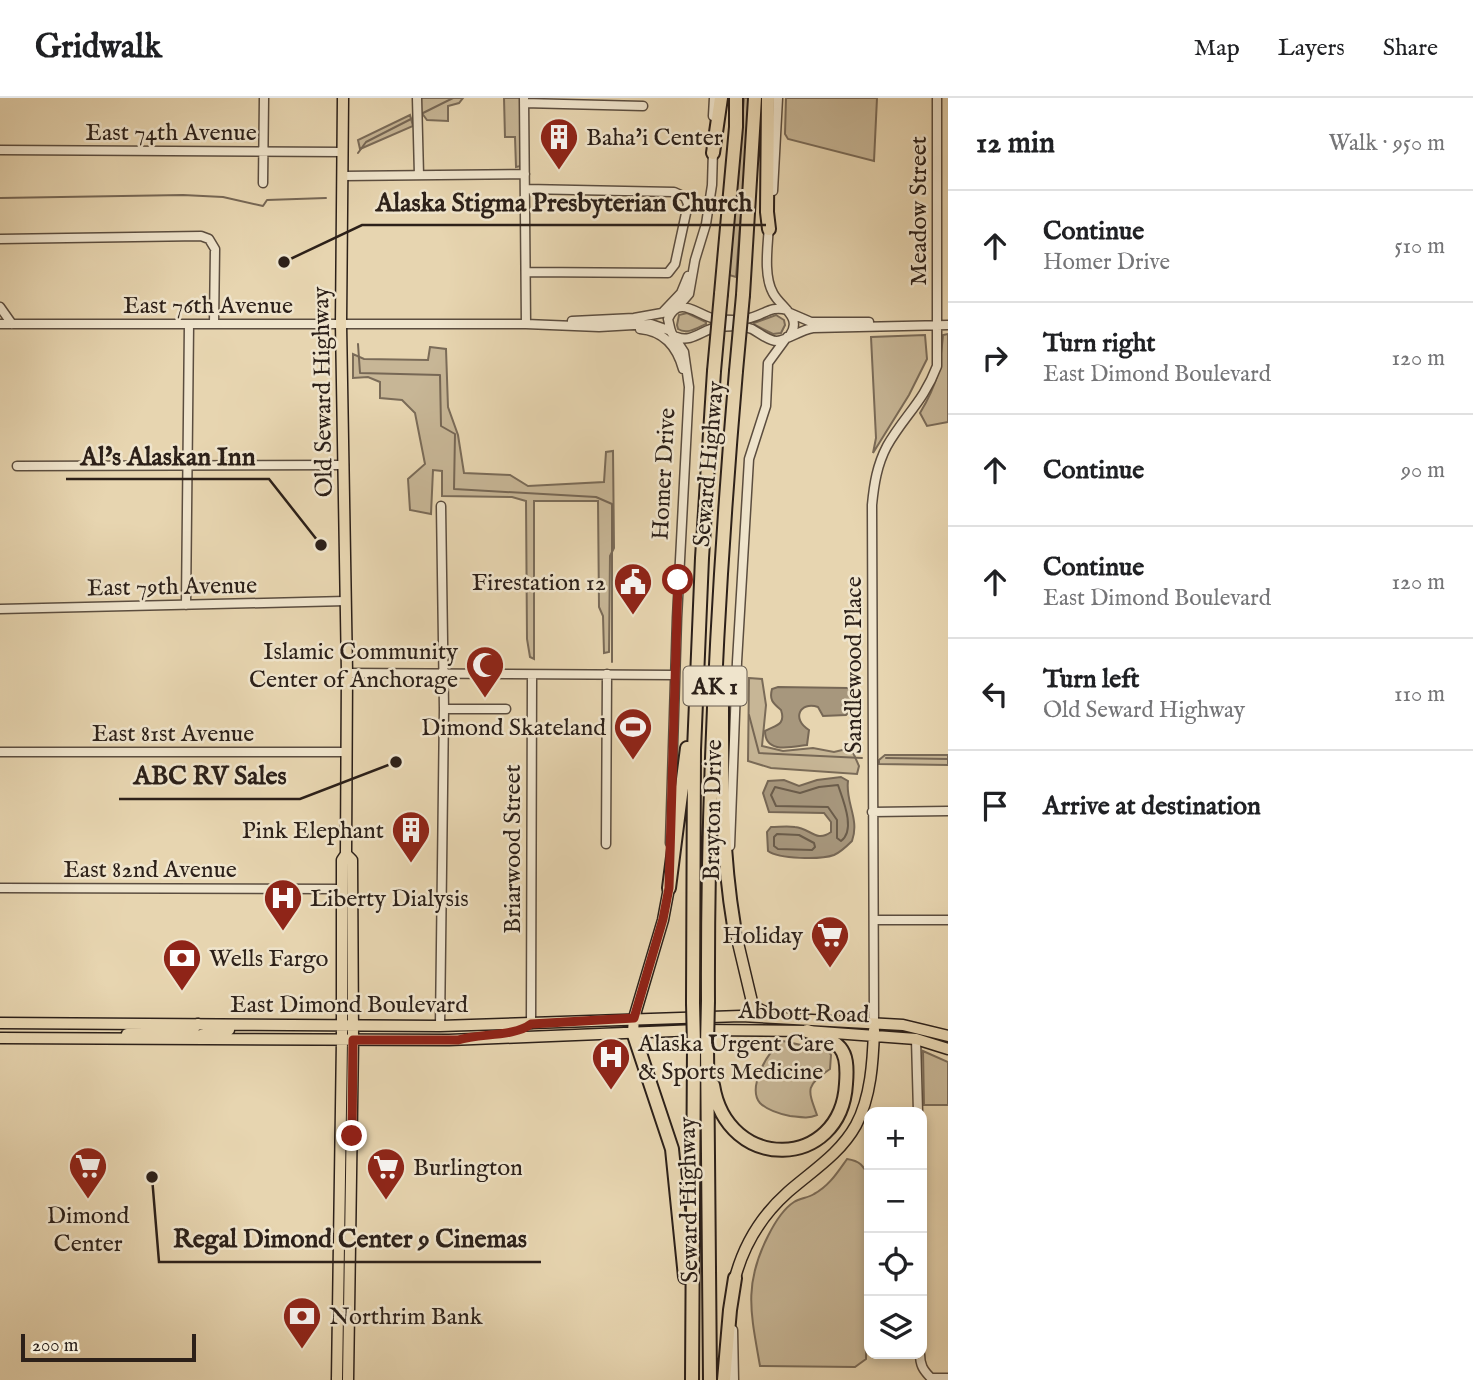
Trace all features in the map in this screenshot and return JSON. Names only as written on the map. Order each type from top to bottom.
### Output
[{"type":"highway","points":[[713,153],[721,98]]},
{"type":"highway","name":"Seward Highway","points":[[710,1380],[704,1045],[693,1003],[693,772],[697,653],[714,371],[736,127],[736,98]]},
{"type":"highway","name":"Seward Highway","points":[[692,1380],[704,1045],[708,1000],[708,851],[724,522],[743,295],[755,98]]},
{"type":"highway","points":[[768,98],[769,229]]},
{"type":"highway","points":[[724,522],[721,796],[734,926]]},
{"type":"highway","points":[[669,888],[697,653]]},
{"type":"highway","points":[[704,1045],[715,1096],[731,1128],[758,1147],[788,1150],[823,1135],[837,1118],[845,1100],[847,1066],[842,1048],[835,1042],[807,1031]]},
{"type":"highway","points":[[633,1032],[672,1149],[678,1187],[692,1349]]},
{"type":"highway","points":[[724,1380],[730,1310],[736,1278]]},
{"type":"main road","name":"Old Seward Highway","points":[[343,98],[341,324],[347,752],[346,854],[342,860],[342,889],[348,1025],[348,1380]]},
{"type":"main road","name":"Old Seward Highway","points":[[346,854],[352,860],[353,955],[348,1025]]},
{"type":"main road","name":"Homer Drive","points":[[633,1032],[634,1018],[663,919],[669,888]]},
{"type":"main road","points":[[342,889],[347,898],[348,932],[353,955]]},
{"type":"main road","name":"Brayton Drive","points":[[734,926],[753,1006],[757,1010],[783,1018]]},
{"type":"main road","name":"East Dimond Boulevard","points":[[0,1023],[440,1026],[698,1017]]},
{"type":"main road","name":"Abbott Road","points":[[698,1017],[783,1018],[874,1029],[948,1049]]},
{"type":"main road","points":[[106,1039],[141,1032],[188,1032],[198,1024]]},
{"type":"main road","points":[[458,1040],[469,1036],[522,1031],[531,1024]]},
{"type":"main road","points":[[189,1039],[213,1032],[275,1025]]},
{"type":"main road","name":"Abbott Road","points":[[698,1030],[807,1031],[874,1029],[903,1025],[948,1036]]},
{"type":"main road","points":[[736,1278],[747,1242],[764,1216],[834,1154],[856,1125],[869,1089],[874,1029]]},
{"type":"main road","name":"East Dimond Boulevard","points":[[0,1038],[458,1040],[698,1030]]},
{"type":"main road","name":"Old Seward Highway","points":[[337,1380],[340,1209],[348,1040]]},
{"type":"main road","points":[[340,1209],[345,1216],[349,1265]]},
{"type":"street","points":[[263,183],[264,98]]},
{"type":"street","points":[[418,98],[419,175]]},
{"type":"street","points":[[656,316],[681,293],[702,239],[710,205],[713,98]]},
{"type":"street","points":[[778,98],[777,145],[769,229],[769,282],[776,298],[789,312],[794,325],[788,336]]},
{"type":"street","name":"Meadow Street","points":[[937,98],[943,325]]},
{"type":"street","points":[[526,324],[524,101],[643,106]]},
{"type":"street","name":"East 74th Avenue","points":[[0,150],[343,152]]},
{"type":"street","points":[[343,176],[525,174]]},
{"type":"street","points":[[526,190],[674,192],[685,197],[688,204],[675,264],[668,273],[526,272]]},
{"type":"street","points":[[0,239],[201,236],[209,239],[215,249],[214,324]]},
{"type":"street","points":[[695,260],[689,294],[668,319],[673,334],[686,339],[710,328],[739,327],[778,341],[806,329],[943,325]]},
{"type":"street","points":[[0,307],[12,324]]},
{"type":"street","points":[[675,309],[689,307],[708,317],[726,320],[752,318],[772,308],[811,322],[845,321],[892,325]]},
{"type":"street","name":"East 76th Avenue","points":[[541,324],[656,316],[675,309]]},
{"type":"street","name":"East 76th Avenue","points":[[0,324],[541,324],[613,327],[654,324],[673,334]]},
{"type":"street","points":[[186,605],[188,324]]},
{"type":"street","name":"Sandlewood Place","points":[[874,1029],[873,490],[879,463],[888,446],[922,400],[930,383],[937,366],[943,325]]},
{"type":"street","points":[[613,327],[651,331],[668,341],[681,360],[689,396]]},
{"type":"street","name":"Homer Drive","points":[[669,888],[675,675],[689,396],[685,356],[673,334]]},
{"type":"street","name":"Brayton Drive","points":[[734,926],[730,869],[731,824],[749,459],[765,406],[769,361],[788,336]]},
{"type":"street","points":[[17,466],[344,466]]},
{"type":"street","points":[[440,1026],[444,709],[441,506]]},
{"type":"street","name":"East 79th Avenue","points":[[0,609],[346,601]]},
{"type":"street","points":[[347,673],[675,675]]},
{"type":"street","points":[[607,674],[607,844]]},
{"type":"street","name":"Briarwood Street","points":[[531,1024],[532,675]]},
{"type":"street","points":[[444,709],[506,709]]},
{"type":"street","name":"East 81st Avenue","points":[[0,752],[347,752]]},
{"type":"street","points":[[872,812],[948,811]]},
{"type":"street","name":"East 82nd Avenue","points":[[0,888],[342,889]]},
{"type":"street","points":[[874,919],[948,920]]},
{"type":"street","points":[[916,1039],[918,1107]]},
{"type":"street","points":[[734,1380],[736,1278]]},
{"type":"street","points":[[920,1359],[924,1371],[931,1378],[948,1378]]},
{"type":"shaded area","points":[[420,98],[463,98],[459,103],[448,106],[448,121],[427,120],[421,112]]},
{"type":"shaded area","points":[[504,98],[521,98],[521,166],[516,167],[515,137],[505,137]]},
{"type":"shaded area","points":[[744,98],[750,98],[736,277],[729,275]]},
{"type":"shaded area","points":[[786,98],[877,98],[874,161],[788,139],[785,134]]},
{"type":"shaded area","points":[[410,115],[413,126],[360,149],[358,140]]},
{"type":"shaded area","points":[[687,313],[706,324],[696,329],[681,331],[677,325],[679,315]]},
{"type":"shaded area","points":[[776,315],[784,320],[781,333],[773,334],[754,323]]},
{"type":"shaded area","points":[[948,334],[948,422],[927,426],[920,413],[937,376],[943,335]]},
{"type":"shaded area","points":[[925,335],[927,359],[909,395],[873,453],[876,438],[871,337]]},
{"type":"shaded area","points":[[430,347],[446,349],[448,407],[458,435],[464,473],[510,475],[528,486],[604,482],[606,452],[613,451],[614,548],[610,556],[609,652],[604,653],[603,616],[599,607],[598,501],[534,501],[534,659],[530,657],[527,639],[526,501],[512,497],[442,496],[442,471],[433,470],[431,514],[410,510],[408,479],[425,464],[415,413],[402,400],[380,398],[380,382],[368,377],[353,378],[353,354],[364,359],[428,360]]},
{"type":"shaded area","points":[[749,678],[762,679],[766,705],[762,746],[783,751],[813,748],[834,752],[851,748],[859,766],[857,774],[771,768],[748,761]]},
{"type":"shaded area","points":[[885,755],[948,755],[948,765],[879,764],[879,760]]},
{"type":"shaded area","points":[[783,1041],[828,1051],[831,1055],[830,1069],[816,1080],[811,1088],[811,1099],[817,1115],[790,1116],[770,1110],[760,1103],[756,1088],[761,1069],[771,1052]]},
{"type":"shaded area","points":[[923,1051],[948,1062],[948,1105],[924,1105]]},
{"type":"shaded area","points":[[847,1159],[864,1168],[866,1359],[855,1367],[760,1366],[751,1300],[760,1254],[773,1227],[786,1209],[796,1201],[812,1195],[832,1179]]},
{"type":"water","points":[[848,688],[851,689],[852,708],[846,715],[823,716],[818,707],[806,707],[799,716],[803,726],[809,730],[807,745],[787,748],[774,746],[766,738],[765,731],[779,724],[782,719],[781,710],[771,699],[772,689]]},
{"type":"water","points":[[841,777],[848,781],[854,825],[852,841],[837,854],[828,857],[790,857],[768,851],[767,832],[771,827],[795,827],[821,836],[831,832],[831,822],[824,813],[769,812],[763,793],[768,781],[784,780],[799,786]]},
{"type":"waterway","points":[[423,113],[453,98]]},
{"type":"waterway","points":[[358,153],[366,142],[413,118]]},
{"type":"waterway","points":[[0,198],[183,195],[223,197],[263,206],[267,200],[326,198]]},
{"type":"waterway","points":[[358,344],[360,373],[440,375],[441,426],[455,434],[454,489],[596,497],[612,504],[612,662]]},
{"type":"waterway","points":[[749,715],[759,753],[862,758]]},
{"type":"waterway","points":[[886,758],[948,759]]},
{"type":"place","name":"Baha'i Center","points":[[559,171]]},
{"type":"place","name":"Alaska Stigma Presbyterian Church","points":[[284,262]]},
{"type":"place","name":"Al's Alaskan Inn","points":[[321,545]]},
{"type":"place","name":"Firestation 12","points":[[633,616]]},
{"type":"place","name":"Islamic Community Center of Anchorage","points":[[485,699]]},
{"type":"place","name":"Dimond Skateland","points":[[633,761]]},
{"type":"place","name":"ABC RV Sales","points":[[396,762]]},
{"type":"place","name":"Pink Elephant","points":[[411,864]]},
{"type":"place","name":"Liberty Dialysis","points":[[283,932]]},
{"type":"place","name":"Holiday","points":[[830,969]]},
{"type":"place","name":"Wells Fargo","points":[[182,992]]},
{"type":"place","name":"Alaska Urgent Care & Sports Medicine","points":[[611,1091]]},
{"type":"place","name":"Regal Dimond Center 9 Cinemas","points":[[152,1177]]},
{"type":"place","name":"Dimond Center","points":[[88,1200]]},
{"type":"place","name":"Burlington","points":[[386,1201]]},
{"type":"place","name":"Northrim Bank","points":[[302,1350]]},
{"type":"route","points":[[352,1136],[353,1040],[458,1040],[469,1036],[522,1031],[531,1024],[634,1018],[663,919],[669,888],[678,580]]}]
